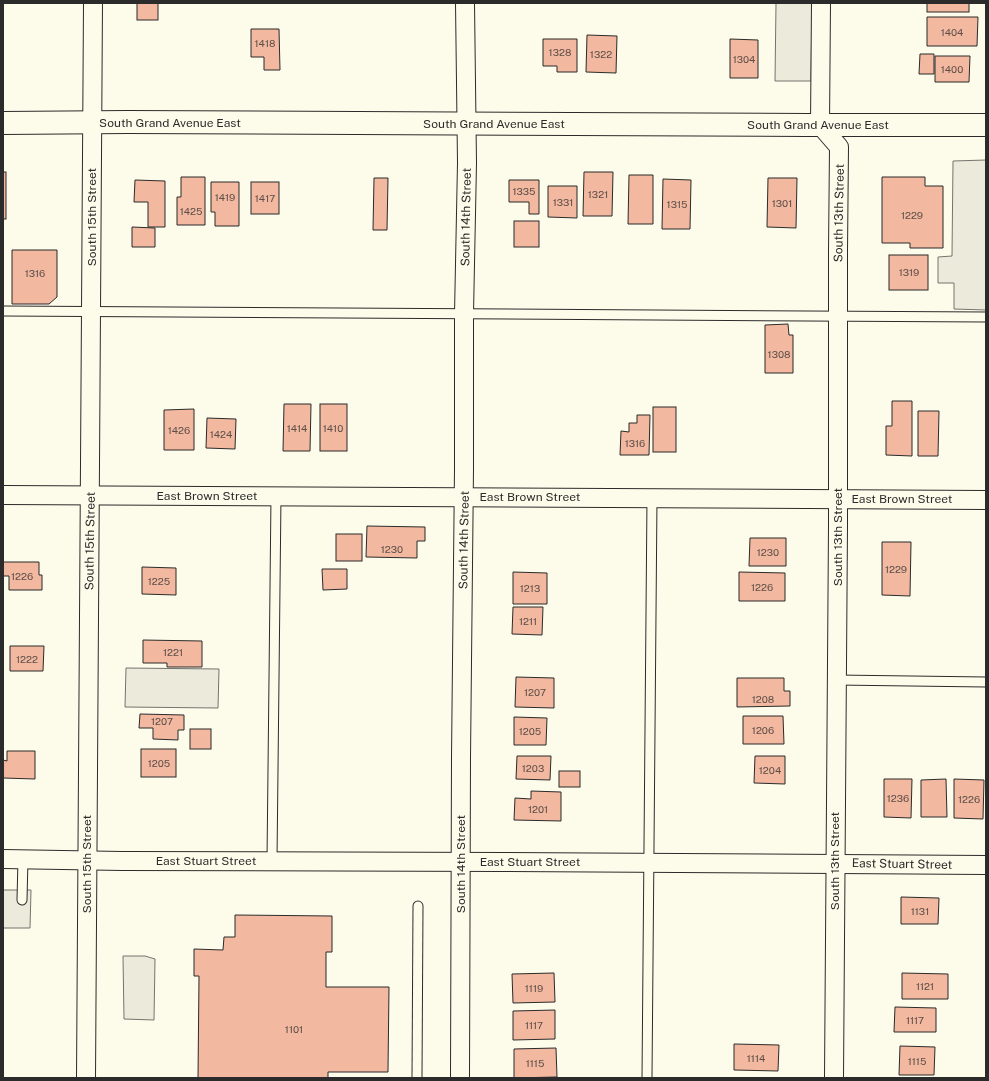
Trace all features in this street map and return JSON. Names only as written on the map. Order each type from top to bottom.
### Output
[{"type":"main road","name":"South Grand Avenue East","points":[[3,123],[986,125]]},
{"type":"street","name":"South 15th Street","points":[[86,1078],[93,3]]},
{"type":"street","name":"South 14th Street","points":[[460,1078],[464,314],[467,163],[466,3]]},
{"type":"street","points":[[820,125],[821,3]]},
{"type":"street","name":"South 13th Street","points":[[820,125],[839,147],[834,1078]]},
{"type":"street","name":"East Brown Street","points":[[3,495],[838,498],[986,500]]},
{"type":"street","name":"East Stuart Street","points":[[3,859],[986,864]]},
{"type":"lane","points":[[3,311],[986,317]]},
{"type":"lane","points":[[272,861],[276,496]]},
{"type":"lane","points":[[647,1078],[652,498]]},
{"type":"lane","points":[[836,680],[986,682]]},
{"type":"lane","points":[[22,900],[23,859]]},
{"type":"lane","points":[[417,1078],[418,906]]},
{"type":"shaded area","points":[[776,3],[812,3],[811,81],[775,81]]},
{"type":"shaded area","points":[[986,160],[986,310],[954,309],[954,283],[938,283],[938,257],[952,256],[953,161]]},
{"type":"shaded area","points":[[126,668],[219,669],[218,708],[125,707]]},
{"type":"shaded area","points":[[3,890],[31,890],[30,928],[3,928]]},
{"type":"shaded area","points":[[123,956],[145,956],[155,959],[154,1020],[124,1019]]},
{"type":"building","points":[[137,3],[158,3],[158,20],[137,20]]},
{"type":"building","points":[[927,3],[969,3],[969,12],[927,12]]},
{"type":"building","points":[[927,17],[978,17],[977,46],[927,46]]},
{"type":"building","points":[[251,29],[279,29],[280,70],[264,70],[264,57],[251,57]]},
{"type":"building","points":[[587,35],[617,36],[616,73],[586,72]]},
{"type":"building","points":[[543,39],[577,39],[577,72],[557,72],[557,66],[543,66]]},
{"type":"building","points":[[730,39],[758,40],[758,78],[730,78]]},
{"type":"building","points":[[920,54],[934,54],[934,74],[919,74]]},
{"type":"building","points":[[935,56],[970,56],[969,82],[935,82]]},
{"type":"building","points":[[3,172],[6,172],[6,219],[3,219]]},
{"type":"building","points":[[584,172],[613,172],[612,216],[583,216]]},
{"type":"building","points":[[629,175],[653,175],[653,224],[628,224]]},
{"type":"building","points":[[181,177],[205,177],[205,225],[177,225],[177,197],[181,197]]},
{"type":"building","points":[[882,177],[925,177],[925,186],[943,186],[943,248],[910,248],[910,243],[882,243]]},
{"type":"building","points":[[374,178],[388,178],[387,230],[373,230]]},
{"type":"building","points":[[768,178],[797,178],[796,228],[767,227]]},
{"type":"building","points":[[663,179],[691,180],[690,229],[662,229]]},
{"type":"building","points":[[135,180],[165,181],[165,227],[148,227],[148,202],[134,202]]},
{"type":"building","points":[[509,180],[539,180],[539,214],[529,214],[529,202],[509,202]]},
{"type":"building","points":[[211,182],[239,182],[239,226],[215,226],[215,212],[211,212]]},
{"type":"building","points":[[251,182],[279,182],[279,214],[251,214]]},
{"type":"building","points":[[548,186],[577,186],[577,218],[548,217]]},
{"type":"building","points":[[514,221],[539,221],[539,247],[514,247]]},
{"type":"building","points":[[132,227],[155,228],[155,247],[132,247]]},
{"type":"building","points":[[12,250],[57,250],[57,297],[49,304],[12,304]]},
{"type":"building","points":[[889,255],[928,255],[928,290],[889,290]]},
{"type":"building","points":[[788,324],[789,335],[793,335],[793,373],[765,373],[765,325]]},
{"type":"building","points":[[892,401],[912,401],[912,456],[886,455],[886,426],[892,426]]},
{"type":"building","points":[[284,404],[311,404],[310,451],[283,451]]},
{"type":"building","points":[[320,404],[347,404],[347,451],[320,451]]},
{"type":"building","points":[[653,407],[676,407],[676,452],[653,452]]},
{"type":"building","points":[[194,409],[194,450],[164,450],[164,410]]},
{"type":"building","points":[[918,411],[939,411],[938,456],[918,456]]},
{"type":"building","points":[[637,415],[650,415],[649,455],[620,455],[621,431],[629,432],[629,423],[637,423]]},
{"type":"building","points":[[207,418],[236,419],[235,449],[206,448]]},
{"type":"building","points":[[367,526],[425,527],[425,541],[417,541],[417,558],[366,557]]},
{"type":"building","points":[[336,534],[362,534],[362,561],[336,561]]},
{"type":"building","points":[[750,538],[786,538],[786,566],[749,566]]},
{"type":"building","points":[[882,542],[911,542],[910,596],[882,595]]},
{"type":"building","points":[[3,562],[39,562],[39,575],[42,575],[42,590],[9,590],[9,576],[3,576]]},
{"type":"building","points":[[142,567],[176,568],[176,595],[142,594]]},
{"type":"building","points":[[322,569],[347,569],[347,589],[323,590]]},
{"type":"building","points":[[513,572],[547,573],[547,604],[513,604]]},
{"type":"building","points":[[739,572],[785,573],[785,601],[739,601]]},
{"type":"building","points":[[513,607],[543,607],[542,635],[512,634]]},
{"type":"building","points":[[143,640],[202,641],[202,667],[167,667],[167,663],[143,663]]},
{"type":"building","points":[[10,646],[44,646],[43,671],[10,671]]},
{"type":"building","points":[[516,677],[554,678],[554,708],[515,707]]},
{"type":"building","points":[[737,678],[784,678],[784,691],[790,691],[790,706],[737,707]]},
{"type":"building","points":[[140,714],[184,715],[184,730],[178,730],[178,740],[153,739],[153,728],[139,728]]},
{"type":"building","points":[[743,716],[783,716],[784,744],[743,744]]},
{"type":"building","points":[[514,717],[547,718],[546,745],[514,745]]},
{"type":"building","points":[[190,729],[211,729],[211,749],[190,749]]},
{"type":"building","points":[[141,749],[176,749],[176,777],[141,777]]},
{"type":"building","points":[[7,751],[35,751],[35,779],[3,778],[3,760],[7,761]]},
{"type":"building","points":[[517,756],[551,756],[550,780],[516,779]]},
{"type":"building","points":[[755,756],[785,756],[785,784],[754,783]]},
{"type":"building","points":[[559,771],[580,771],[580,787],[559,787]]},
{"type":"building","points":[[884,779],[912,779],[911,818],[884,817]]},
{"type":"building","points":[[946,779],[947,817],[921,817],[921,780]]},
{"type":"building","points":[[954,779],[984,780],[983,819],[954,818]]},
{"type":"building","points":[[531,791],[561,792],[561,821],[514,820],[515,798],[531,799]]},
{"type":"building","points":[[901,897],[939,898],[938,924],[901,924]]},
{"type":"building","points":[[235,915],[332,916],[332,952],[326,952],[326,987],[389,987],[388,1072],[328,1072],[328,1078],[198,1078],[199,976],[194,976],[194,949],[223,950],[224,937],[235,937]]},
{"type":"building","points":[[554,973],[555,1002],[513,1003],[512,974]]},
{"type":"building","points":[[902,973],[948,974],[948,999],[902,999]]},
{"type":"building","points":[[895,1007],[936,1008],[936,1032],[894,1032]]},
{"type":"building","points":[[555,1010],[555,1039],[513,1040],[513,1011]]},
{"type":"building","points":[[734,1044],[779,1045],[778,1071],[734,1070]]},
{"type":"building","points":[[900,1046],[935,1047],[934,1075],[899,1075]]},
{"type":"building","points":[[556,1048],[557,1077],[514,1078],[514,1049]]}]
